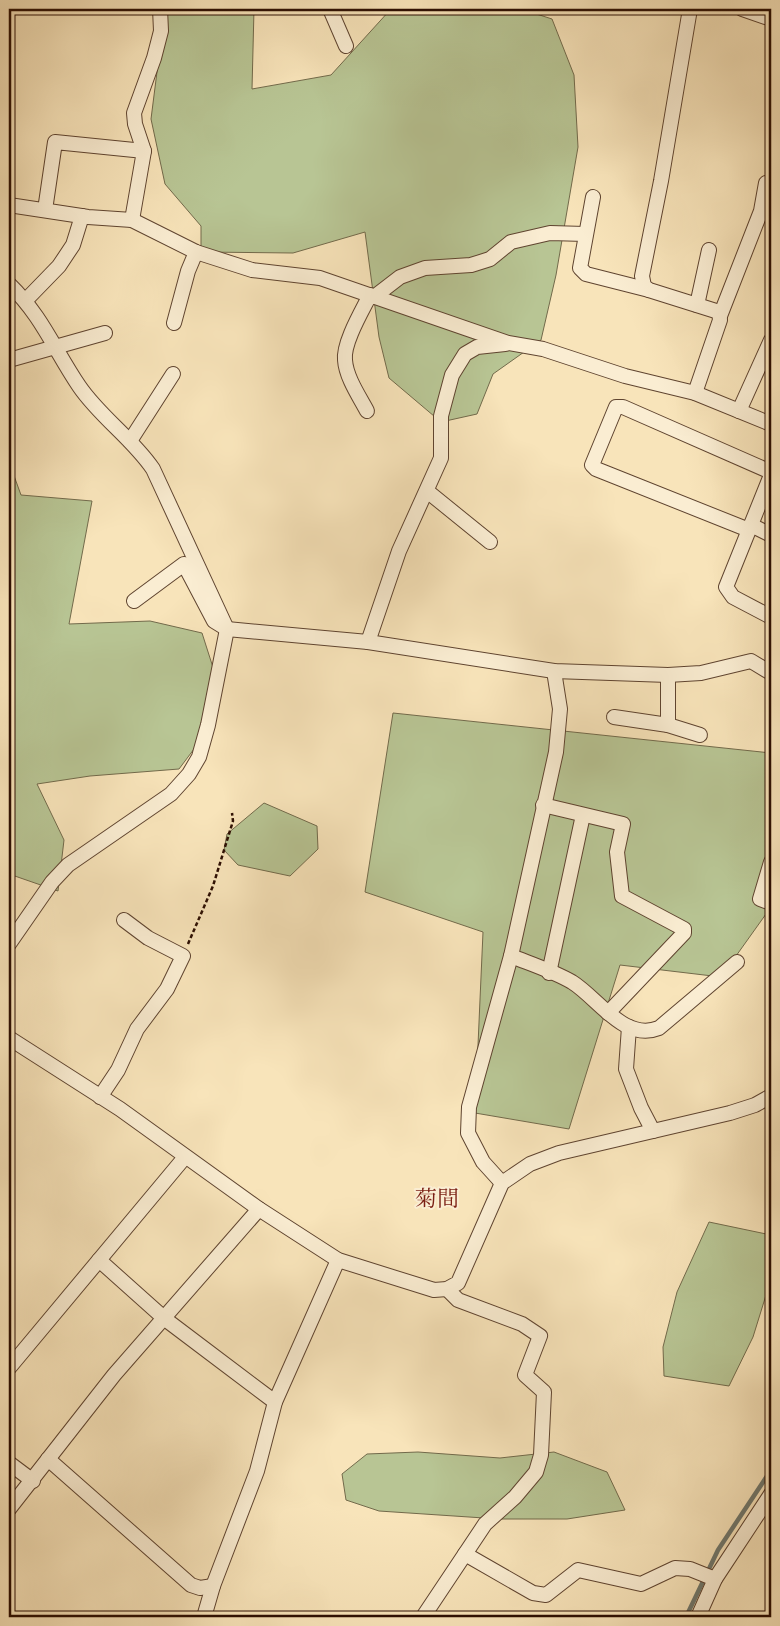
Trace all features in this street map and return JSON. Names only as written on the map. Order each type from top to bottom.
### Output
[{"type":"street","points":[[132,220],[144,151],[135,124],[134,112],[154,58],[161,30],[160,9]]},
{"type":"street","points":[[330,9],[346,46]]},
{"type":"street","points":[[649,290],[644,286],[642,276],[661,181],[690,9]]},
{"type":"street","points":[[745,9],[771,19]]},
{"type":"street","points":[[44,210],[55,142],[144,151]]},
{"type":"street","points":[[695,393],[720,316],[760,211],[766,183]]},
{"type":"street","points":[[592,197],[580,261],[580,268],[586,274],[649,290],[697,305],[719,312],[720,316]]},
{"type":"street","points":[[9,204],[82,216],[132,220],[196,252],[252,270],[320,278],[508,343],[543,349],[597,368],[695,393],[771,424]]},
{"type":"street","points":[[26,300],[59,266],[73,245],[82,216]]},
{"type":"street","points":[[367,411],[345,361],[352,335],[372,296],[400,277],[425,268],[471,265],[490,259],[511,242],[550,234],[585,234]]},
{"type":"street","points":[[697,305],[709,250]]},
{"type":"street","points":[[174,323],[188,271],[196,252]]},
{"type":"street","points":[[9,284],[26,300],[57,347],[79,386],[109,422],[141,452],[153,469],[227,629],[208,725],[199,757],[189,774],[172,794],[68,865],[52,882],[9,944]]},
{"type":"street","points":[[9,360],[105,332]]},
{"type":"street","points":[[739,411],[771,340]]},
{"type":"street","points":[[368,642],[399,551],[441,458],[441,416],[452,375],[465,354],[476,347],[508,343]]},
{"type":"street","points":[[130,441],[173,374]]},
{"type":"street","points":[[771,535],[750,528],[596,469],[592,465],[616,407],[624,407],[771,473],[750,528],[726,587],[733,597],[771,617]]},
{"type":"street","points":[[427,491],[490,542]]},
{"type":"street","points":[[134,601],[184,564],[214,621],[227,629],[368,642],[554,672],[700,674],[751,661],[771,673]]},
{"type":"street","points":[[502,1183],[483,1162],[468,1133],[469,1107],[512,956],[556,752],[560,709],[554,672]]},
{"type":"street","points":[[668,675],[668,725]]},
{"type":"street","points":[[614,717],[668,725],[700,735]]},
{"type":"street","points":[[543,806],[623,824],[617,852],[622,896],[684,929],[684,934],[608,1013]]},
{"type":"street","points":[[549,973],[583,815]]},
{"type":"street","points":[[771,862],[760,899],[771,903]]},
{"type":"street","points":[[100,1097],[118,1070],[137,1028],[167,989],[183,956],[148,938],[124,920]]},
{"type":"street","points":[[512,956],[572,982],[608,1013],[629,1027],[644,1032],[659,1028],[737,962]]},
{"type":"street","points":[[629,1027],[626,1069],[641,1108],[653,1130]]},
{"type":"street","points":[[9,1038],[100,1097],[259,1209],[338,1260],[400,1281],[434,1290],[447,1290],[458,1283],[502,1183],[530,1164],[559,1153],[747,1108],[771,1096]]},
{"type":"street","points":[[9,1368],[185,1156]]},
{"type":"street","points":[[9,1509],[33,1481],[114,1375],[165,1319],[259,1209]]},
{"type":"street","points":[[99,1260],[165,1319],[274,1402]]},
{"type":"street","points":[[204,1617],[213,1586],[257,1470],[274,1402],[338,1260]]},
{"type":"street","points":[[423,1617],[485,1524],[515,1497],[536,1472],[540,1455],[544,1392],[525,1375],[540,1336],[522,1324],[458,1300],[447,1290]]},
{"type":"street","points":[[48,1459],[191,1585],[200,1588],[213,1586]]},
{"type":"street","points":[[9,1463],[33,1481]]},
{"type":"street","points":[[698,1617],[716,1579],[771,1494]]},
{"type":"street","points":[[465,1554],[533,1593],[546,1595],[578,1570],[642,1584],[675,1568],[690,1569],[716,1579]]},
{"type":"path","points":[[183,956],[213,886],[233,821],[232,813]]},
{"type":"green space","points":[[165,9],[254,9],[252,89],[331,75],[390,10],[521,9],[552,19],[574,75],[578,147],[556,275],[541,340],[493,374],[477,414],[441,422],[389,378],[379,337],[365,232],[293,253],[201,252],[201,226],[165,184],[151,119]]},
{"type":"green space","points":[[9,462],[21,495],[92,501],[69,624],[150,621],[202,633],[217,680],[209,729],[179,769],[90,776],[37,784],[64,840],[58,891],[9,874]]},
{"type":"green space","points":[[393,713],[771,753],[771,907],[721,977],[620,965],[569,1129],[475,1113],[483,932],[365,892]]},
{"type":"green space","points":[[264,803],[317,826],[318,849],[290,876],[238,865],[224,850],[227,834]]},
{"type":"green space","points":[[709,1222],[771,1235],[771,1279],[753,1337],[729,1386],[664,1376],[663,1347],[677,1292]]},
{"type":"green space","points":[[418,1452],[500,1458],[554,1452],[607,1472],[625,1510],[567,1519],[499,1519],[379,1511],[346,1500],[342,1474],[367,1454]]},
{"type":"waterway","points":[[686,1617],[718,1550],[771,1470]]},
{"type":"district","name":"菊間","points":[[437,1200]]}]
